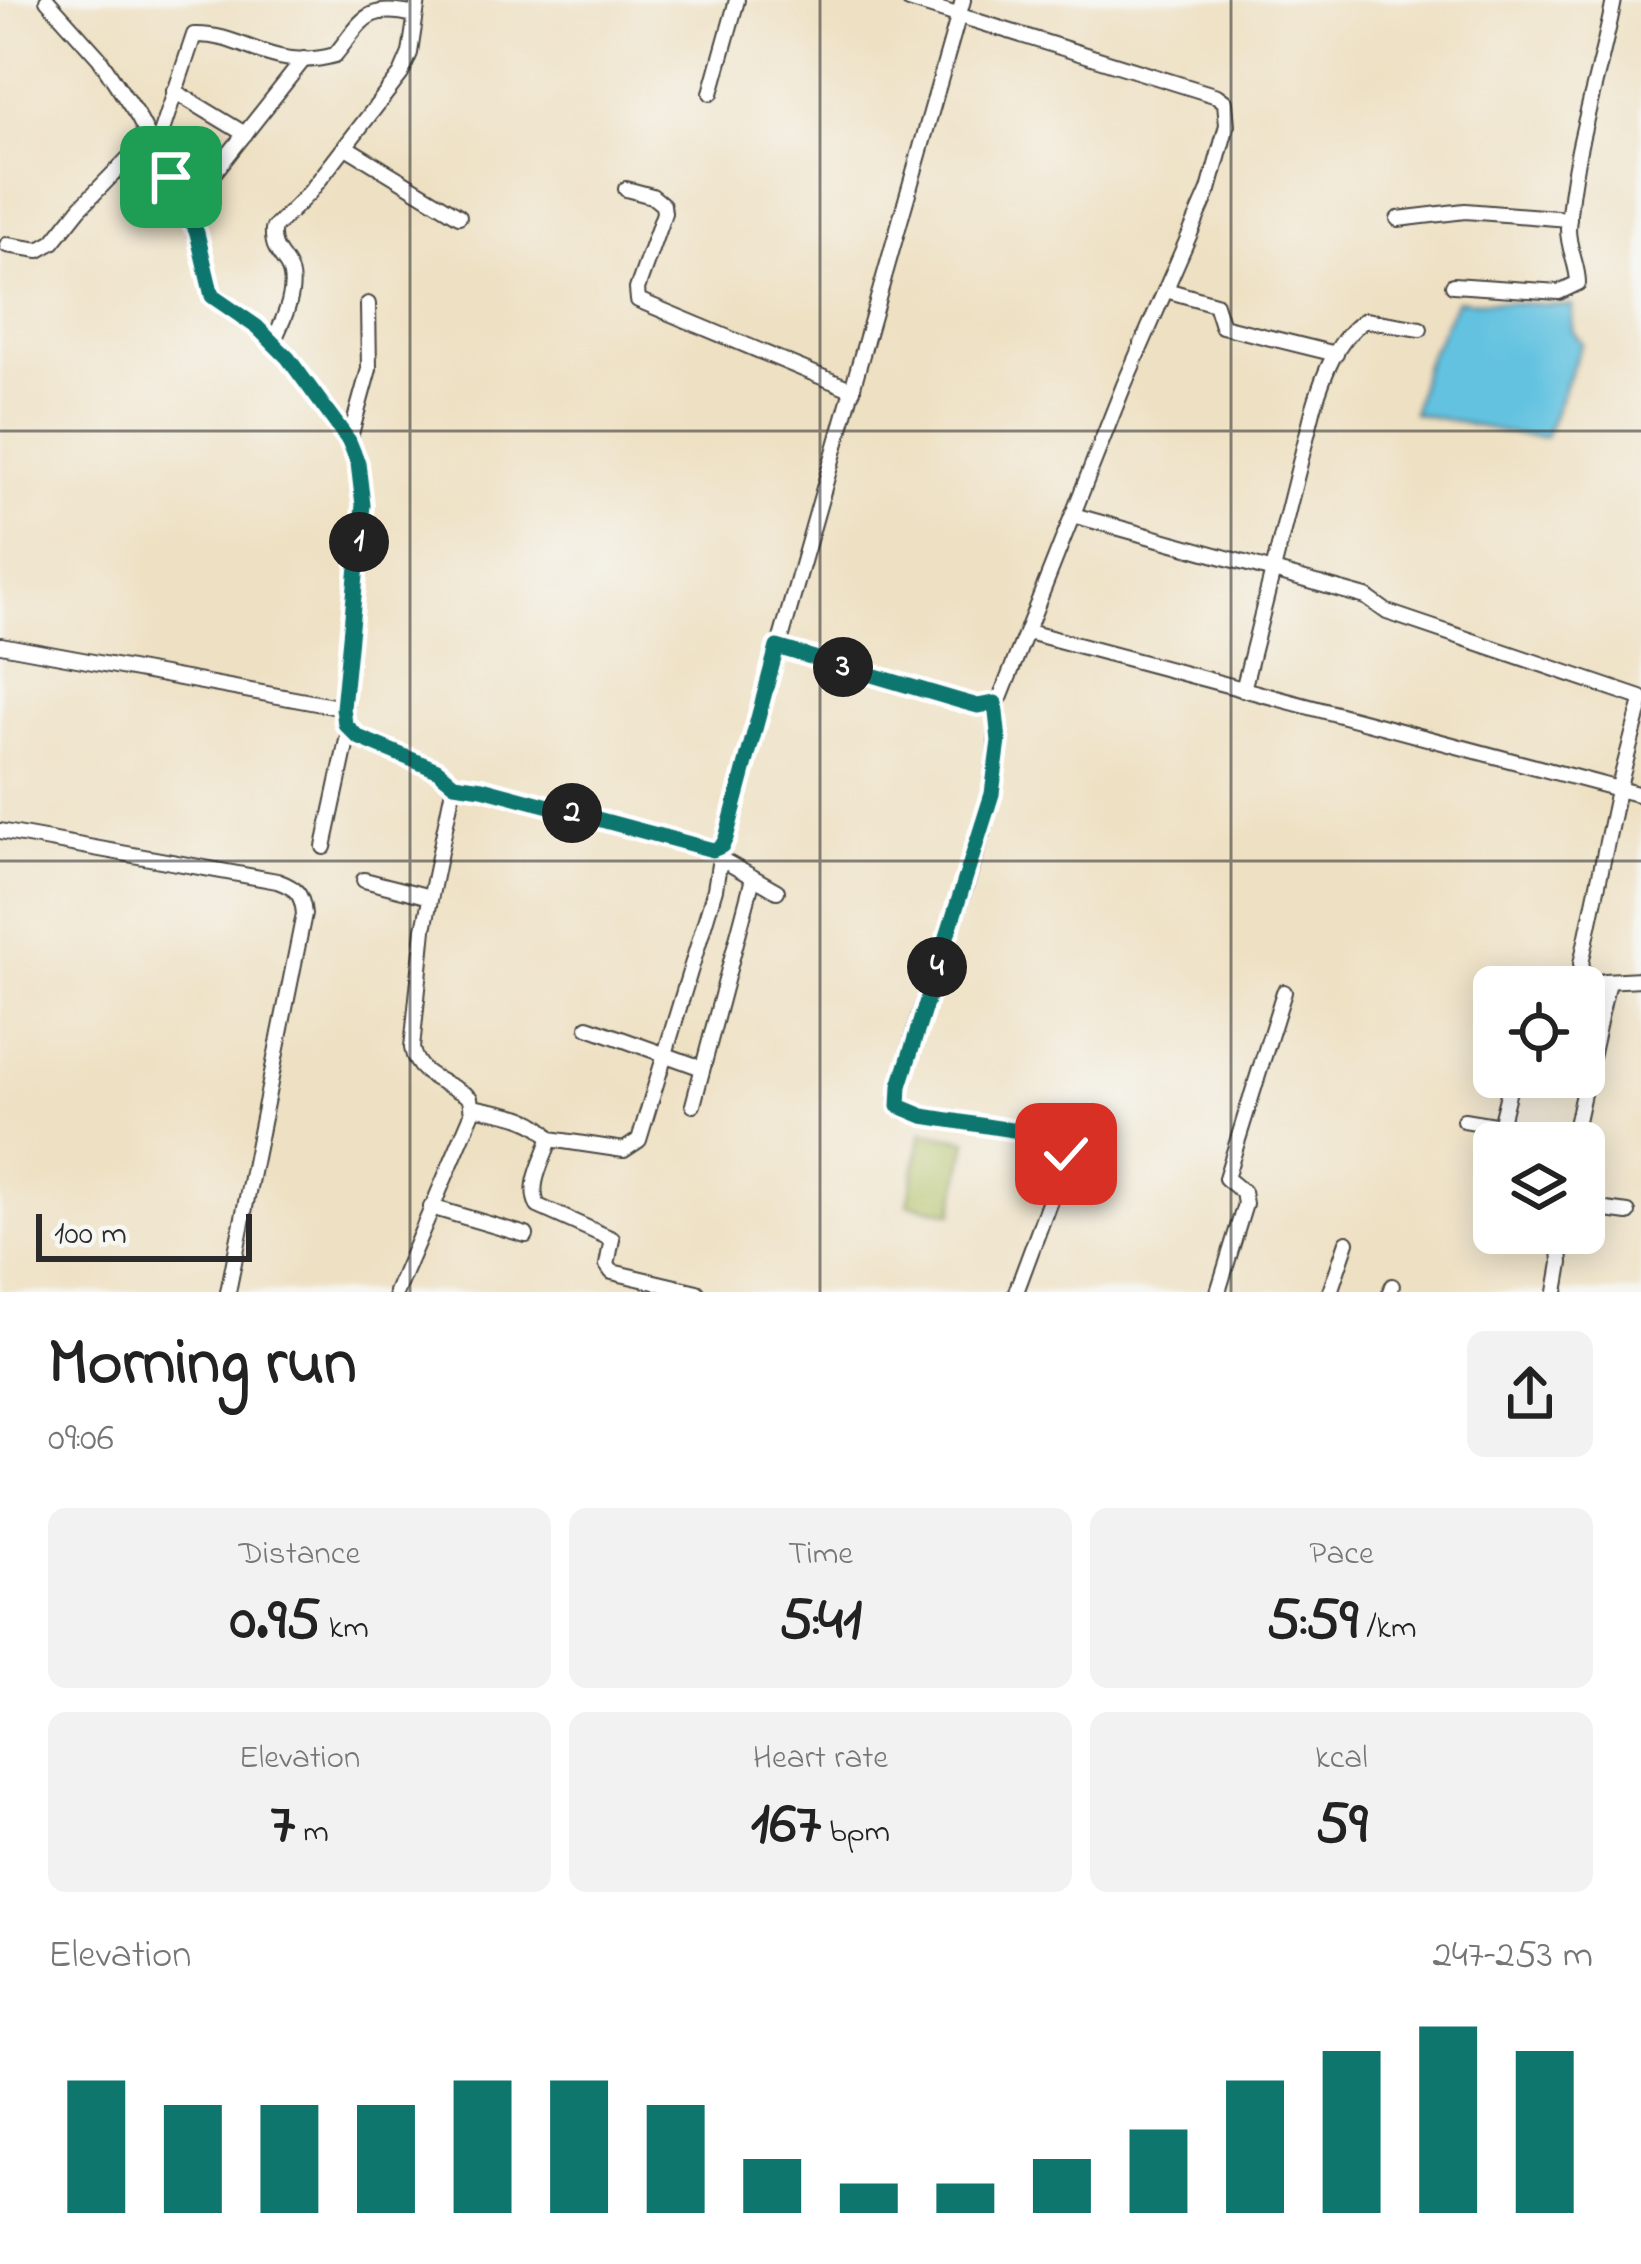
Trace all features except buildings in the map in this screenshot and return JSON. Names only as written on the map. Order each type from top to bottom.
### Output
[{"type":"street","points":[[47,0],[99,58],[152,143],[197,233],[212,296],[273,342],[349,441],[358,463],[363,505],[343,708],[350,731],[324,848]]},
{"type":"street","points":[[711,93],[737,0]]},
{"type":"street","points":[[910,0],[961,7],[1217,96],[1225,102],[1227,125],[1219,158],[1009,682],[995,703],[999,741],[992,794],[898,1097],[905,1111],[1050,1136],[1065,1147],[1065,1160],[1016,1292]]},
{"type":"street","points":[[1453,285],[1558,292],[1574,288],[1579,276],[1570,256],[1569,219],[1614,0]]},
{"type":"street","points":[[454,784],[430,897],[414,1033],[415,1062],[430,1076],[463,1092],[472,1107],[531,1122],[542,1127],[550,1139],[624,1150],[633,1147],[649,1114],[666,1055],[777,647],[961,7]]},
{"type":"street","points":[[7,245],[39,250],[53,242],[152,143],[190,38],[198,33],[274,58],[304,59],[335,55],[355,25],[382,11],[417,8],[406,64],[346,147],[273,229],[273,247],[289,267],[291,282],[286,314],[273,342]]},
{"type":"street","points":[[187,208],[304,59]]},
{"type":"street","points":[[174,91],[245,134]]},
{"type":"street","points":[[346,147],[459,216]]},
{"type":"street","points":[[626,189],[652,196],[663,205],[664,213],[638,300],[853,390]]},
{"type":"street","points":[[1399,219],[1466,212],[1569,219]]},
{"type":"street","points":[[1166,290],[1215,304],[1222,326],[1336,354]]},
{"type":"street","points":[[349,441],[368,369],[368,304]]},
{"type":"street","points":[[1243,690],[1314,407],[1336,354],[1365,320],[1420,329]]},
{"type":"street","points":[[1073,515],[1366,597],[1399,616],[1641,701],[1582,966]]},
{"type":"street","points":[[1028,632],[1641,795]]},
{"type":"street","points":[[2,645],[343,708]]},
{"type":"street","points":[[777,647],[978,706],[995,703]]},
{"type":"street","points":[[350,731],[437,770],[454,784],[722,852],[777,891]]},
{"type":"street","points":[[0,831],[277,881],[296,888],[303,899],[304,914],[228,1292]]},
{"type":"street","points":[[364,880],[430,897]]},
{"type":"street","points":[[693,1105],[752,882]]},
{"type":"street","points":[[1605,981],[1641,979]]},
{"type":"street","points":[[1218,1292],[1245,1204],[1243,1192],[1226,1178],[1284,992]]},
{"type":"street","points":[[588,1027],[703,1068]]},
{"type":"street","points":[[396,1292],[472,1107]]},
{"type":"street","points":[[1464,1120],[1476,1122]]},
{"type":"street","points":[[550,1139],[533,1189],[538,1205],[612,1239],[608,1265],[620,1276],[697,1292]]},
{"type":"street","points":[[430,1208],[526,1235]]},
{"type":"street","points":[[1605,1210],[1628,1213]]},
{"type":"street","points":[[1330,1292],[1347,1242]]},
{"type":"street","points":[[1556,1292],[1560,1254]]},
{"type":"green space","points":[[922,1132],[967,1140],[953,1213],[908,1204]]},
{"type":"water","points":[[1457,300],[1572,306],[1572,330],[1582,343],[1545,437],[1413,413],[1424,367]]},
{"type":"route","points":[[171,177],[197,233],[212,296],[257,327],[288,358],[349,441],[358,463],[363,505],[343,708],[345,724],[358,737],[437,770],[454,784],[713,850],[726,838],[777,647],[978,706],[995,703],[999,741],[992,794],[900,1086],[899,1106],[923,1116],[1050,1136],[1062,1142],[1066,1154]]}]
